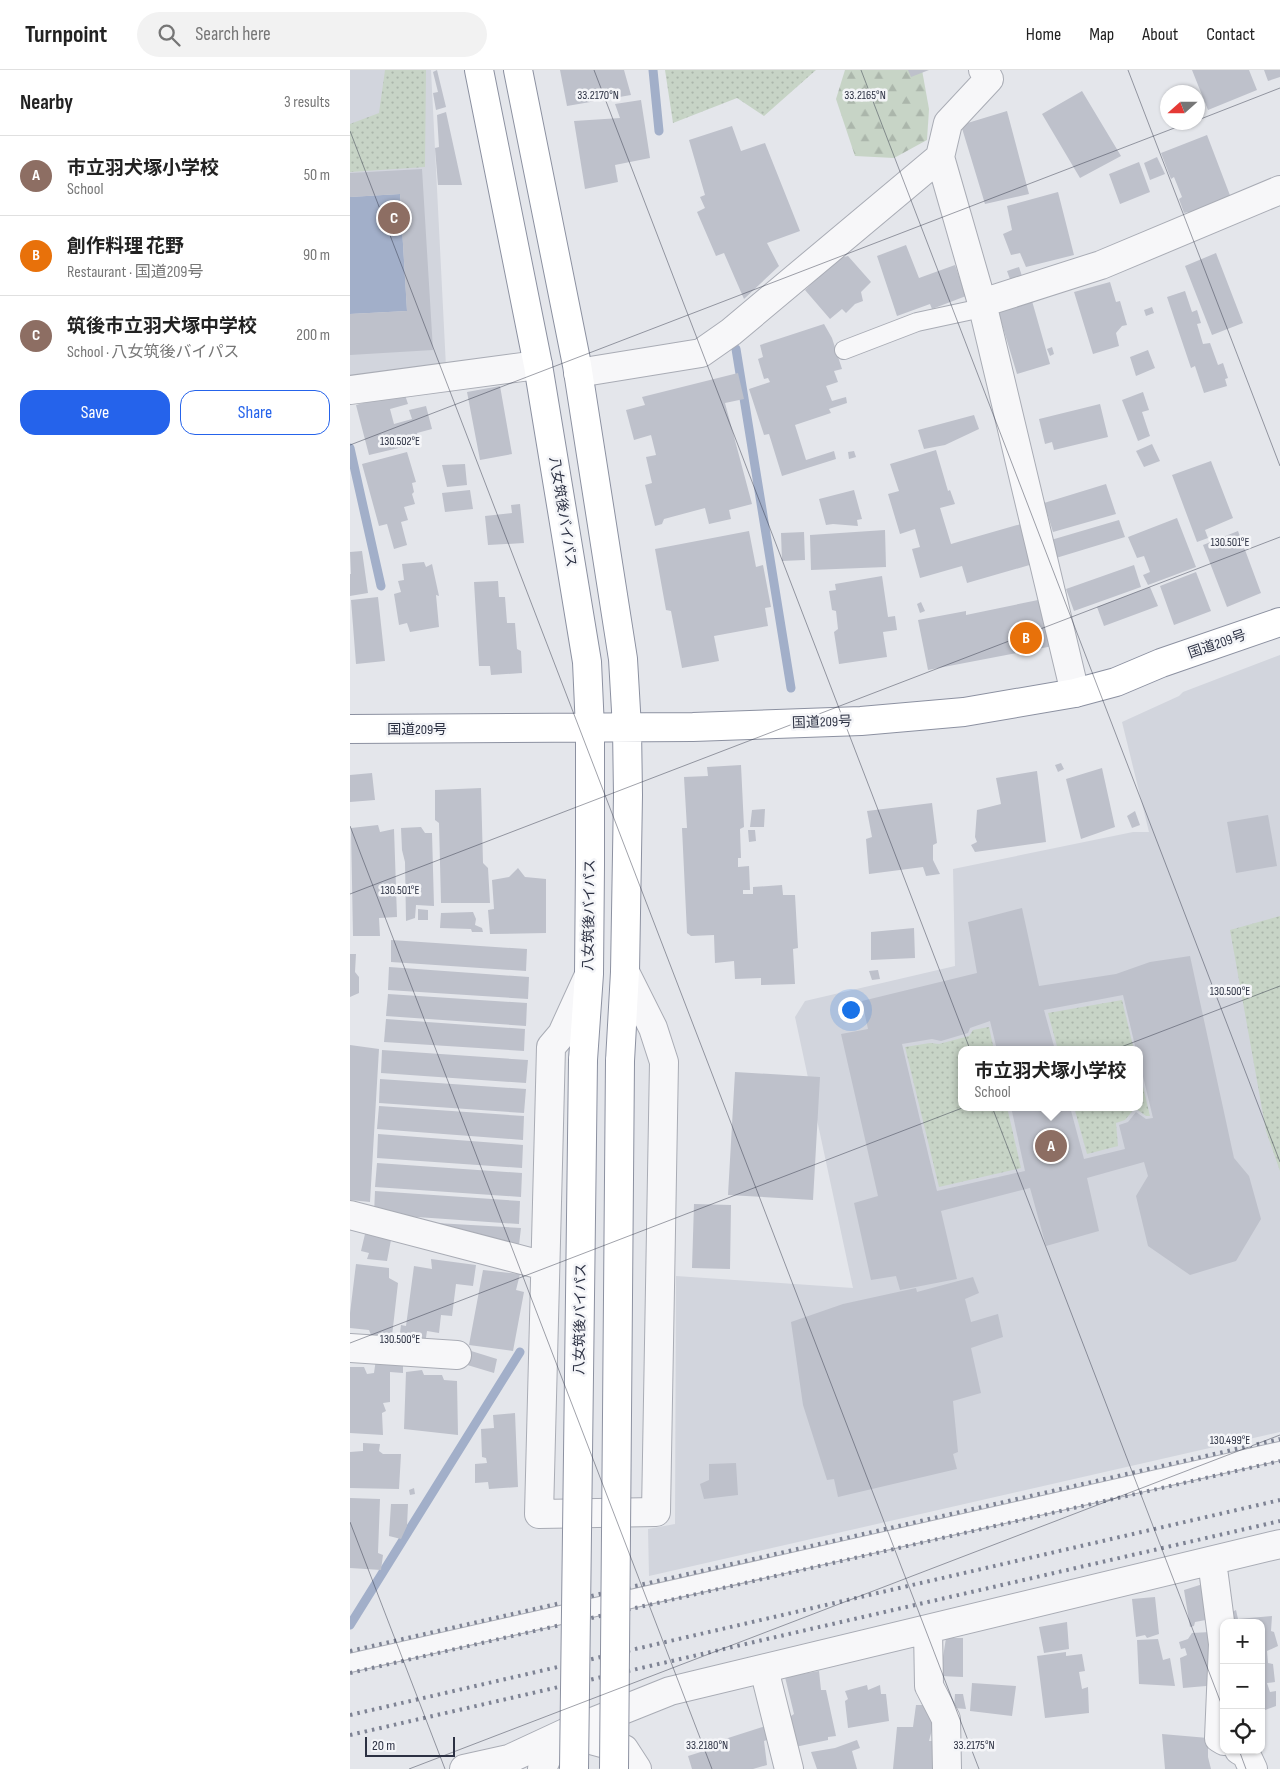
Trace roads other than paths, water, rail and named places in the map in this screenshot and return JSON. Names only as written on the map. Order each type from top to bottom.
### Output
[{"type":"highway","name":"八女筑後バイパス","points":[[479,70],[538,365],[587,662],[590,729],[589,974],[583,1060],[574,1769]]},
{"type":"highway","points":[[518,70],[578,373],[623,659],[627,728],[628,805],[625,972],[620,1061],[614,1769]]},
{"type":"highway","name":"国道209号","points":[[350,729],[701,727],[861,720],[964,712],[1075,693],[1116,682],[1161,663],[1280,622]]},
{"type":"street","points":[[983,70],[988,78],[948,124],[940,157],[982,305],[1075,693]]},
{"type":"street","points":[[578,373],[701,353],[731,332],[940,157]]},
{"type":"street","points":[[982,305],[1101,265],[1280,190]]},
{"type":"street","points":[[350,390],[538,365]]},
{"type":"street","points":[[589,974],[562,1034],[551,1046],[539,1514],[656,1512],[664,1062],[653,1028],[625,972]]},
{"type":"street","points":[[350,1215],[545,1266]]},
{"type":"street","points":[[350,1348],[458,1355]]},
{"type":"street","points":[[464,1769],[509,1759],[565,1732],[670,1691],[1280,1544]]},
{"type":"street","points":[[1212,1561],[1223,1644],[1220,1709]]},
{"type":"street","points":[[928,1629],[929,1686],[946,1719],[948,1769]]},
{"type":"street","points":[[764,1669],[789,1769]]},
{"type":"street","points":[[1220,1714],[1220,1739]]},
{"type":"street","points":[[542,1769],[548,1755],[565,1732]]},
{"type":"street","points":[[565,1732],[624,1750],[637,1769]]},
{"type":"street","points":[[1246,1754],[1253,1769]]},
{"type":"lane","points":[[844,350],[917,322],[982,305]]},
{"type":"lane","points":[[350,1663],[1280,1451]]},
{"type":"water","points":[[400,194],[407,311],[350,314],[350,197]]},
{"type":"waterway","points":[[653,70],[659,131]]},
{"type":"waterway","points":[[736,349],[791,688]]},
{"type":"waterway","points":[[350,448],[381,586]]},
{"type":"waterway","points":[[350,1625],[520,1352]]},
{"type":"railway","points":[[350,1651],[1280,1439]]},
{"type":"railway","points":[[350,1673],[1280,1461]]},
{"type":"railway","points":[[350,1715],[1280,1500]]},
{"type":"railway","points":[[350,1735],[1280,1521]]},
{"type":"place","name":"筑後市立羽犬塚中学校","points":[[394,218]]},
{"type":"place","name":"創作料理 花野","points":[[1026,638]]},
{"type":"place","name":"市立羽犬塚小学校","points":[[1051,1146]]}]
